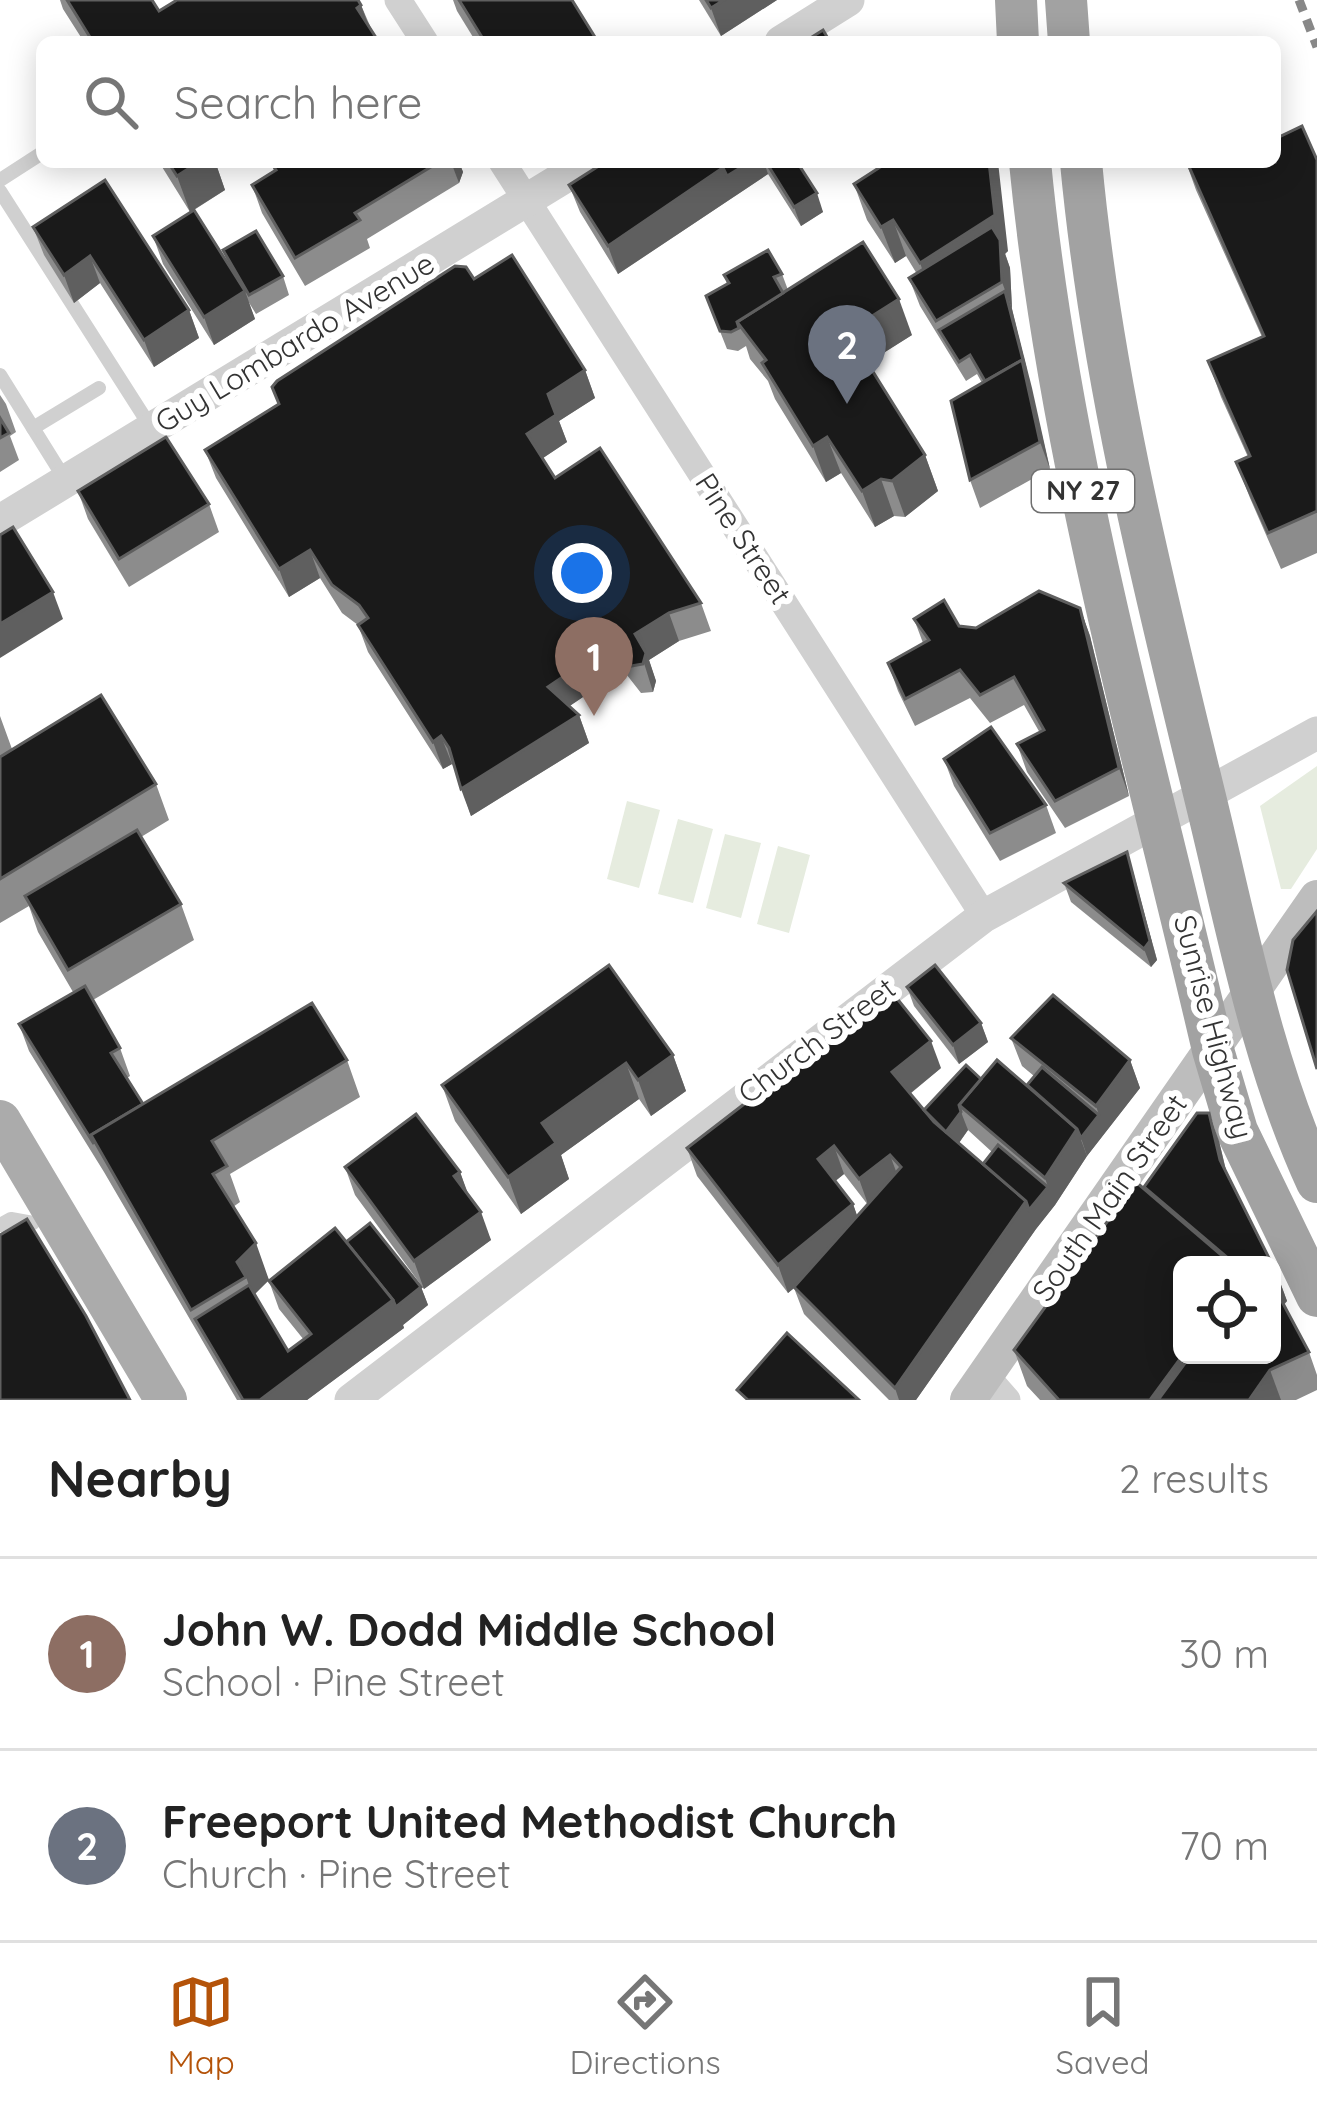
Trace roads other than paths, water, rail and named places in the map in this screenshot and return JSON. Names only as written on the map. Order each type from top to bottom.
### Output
[{"type":"highway","points":[[1016,0],[1018,36]]},
{"type":"highway","points":[[1066,0],[1069,36]]},
{"type":"highway","name":"NY 27","points":[[1031,168],[1046,314],[1157,816]]},
{"type":"highway","name":"NY 27","points":[[1082,168],[1102,328],[1204,791]]},
{"type":"highway","name":"Sunrise Highway","points":[[1204,791],[1286,1114],[1317,1182]]},
{"type":"highway","name":"Sunrise Highway","points":[[1157,816],[1213,1050],[1238,1131],[1317,1296]]},
{"type":"main road","name":"South Main Street","points":[[986,1392],[1317,898]]},
{"type":"main road","points":[[0,1121],[166,1400]]},
{"type":"street","points":[[398,0],[421,36]]},
{"type":"street","points":[[791,36],[848,0]]},
{"type":"street","name":"Pine Street","points":[[506,168],[984,916]]},
{"type":"street","name":"Guy Lombardo Avenue","points":[[0,521],[579,168]]},
{"type":"street","name":"Church Street","points":[[351,1400],[984,916],[1157,816],[1317,733]]},
{"type":"lane","points":[[0,180],[36,157]]},
{"type":"lane","points":[[0,191],[152,431]]},
{"type":"lane","points":[[0,375],[66,481]]},
{"type":"lane","points":[[33,428],[98,388]]},
{"type":"lane","points":[[0,1225],[11,1219],[33,1223]]},
{"type":"railway","points":[[1299,0],[1317,47]]},
{"type":"place","name":"Freeport United Methodist Church","points":[[847,404]]},
{"type":"place","name":"John W. Dodd Middle School","points":[[594,716]]}]
